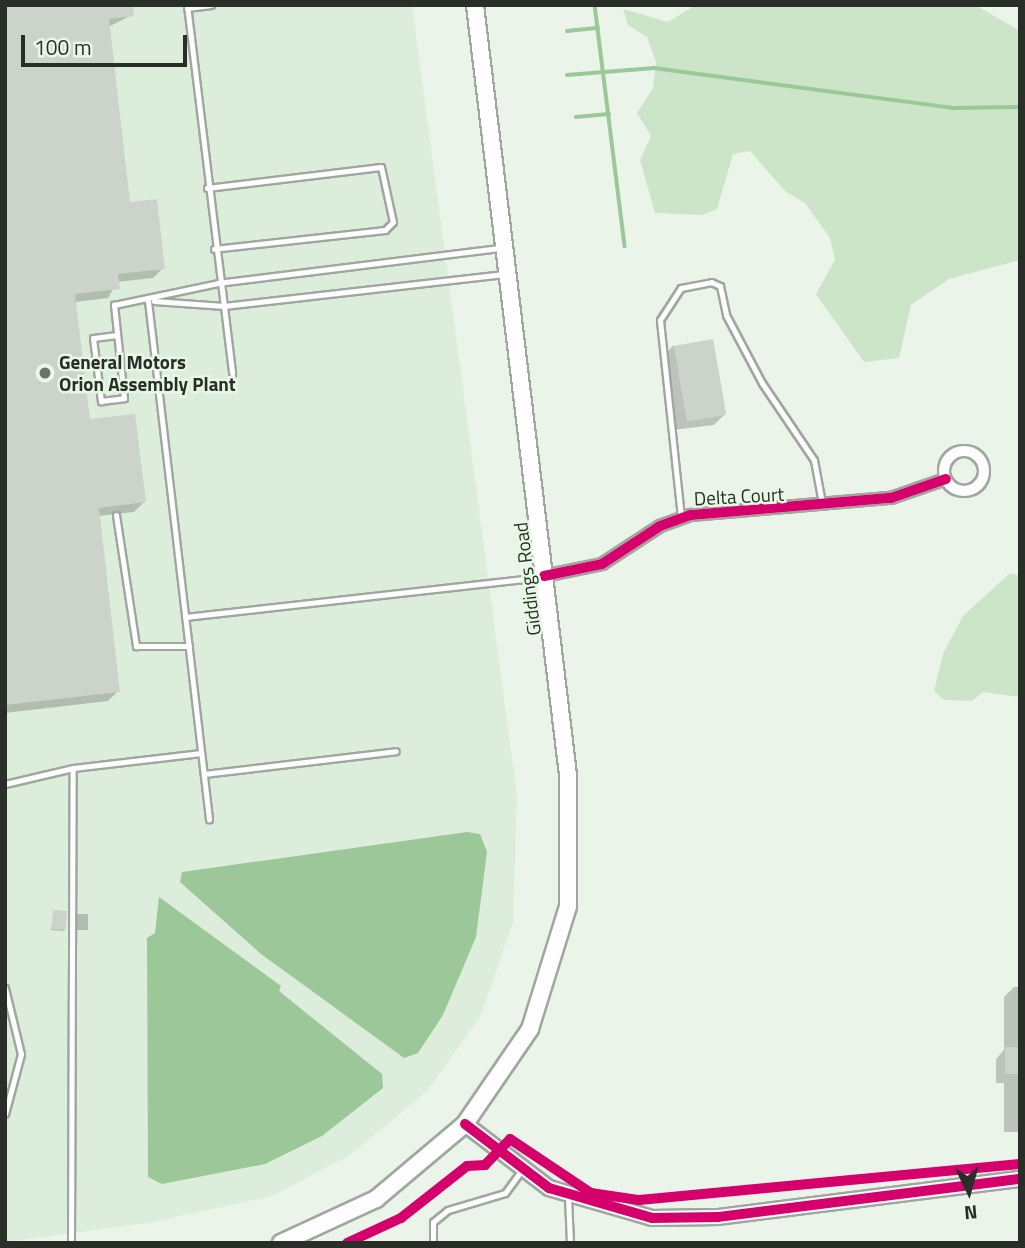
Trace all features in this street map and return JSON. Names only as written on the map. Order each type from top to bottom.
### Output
[{"type":"main road","name":"Giddings Road","points":[[281,1243],[376,1199],[465,1124],[530,1029],[568,906],[571,806],[475,5]]},
{"type":"street","name":"Delta Court","points":[[544,576],[602,564],[681,517],[822,506],[902,496],[946,479]]},
{"type":"street","points":[[465,1124],[521,1171],[568,1196],[630,1215],[693,1219],[1020,1179]]},
{"type":"lane","points":[[211,5],[187,7],[218,284],[224,306],[232,373]]},
{"type":"lane","points":[[207,188],[381,167],[393,222],[385,230],[214,249]]},
{"type":"lane","points":[[117,335],[93,338],[101,401],[124,398],[114,305],[148,301],[218,284],[504,248]]},
{"type":"lane","points":[[148,301],[224,306],[507,274]]},
{"type":"lane","points":[[681,517],[660,320],[681,288],[711,282],[720,286],[729,320],[762,383],[814,460],[822,506]]},
{"type":"lane","points":[[148,301],[209,820]]},
{"type":"lane","points":[[116,515],[131,637],[148,649],[189,646]]},
{"type":"lane","points":[[185,617],[544,576]]},
{"type":"lane","points":[[204,774],[396,751]]},
{"type":"lane","points":[[5,784],[73,768],[201,753]]},
{"type":"lane","points":[[71,1243],[73,768]]},
{"type":"lane","points":[[5,988],[21,1054],[5,1114]]},
{"type":"lane","points":[[433,1243],[433,1222],[448,1210],[505,1193],[521,1171]]},
{"type":"lane","points":[[568,1196],[570,1243]]},
{"type":"shaded area","points":[[5,5],[412,5],[517,796],[513,923],[480,1017],[427,1091],[350,1155],[272,1196],[148,1223],[5,1242]]},
{"type":"shaded area","points":[[696,5],[975,5],[1020,31],[1020,260],[949,279],[911,305],[899,358],[864,362],[816,294],[835,260],[830,238],[805,203],[785,191],[750,151],[733,154],[717,209],[702,215],[655,213],[640,160],[651,136],[637,113],[653,88],[656,62],[647,37],[628,25],[623,9],[668,22]]},
{"type":"shaded area","points":[[1010,573],[1020,576],[1020,697],[983,692],[972,701],[944,700],[934,691],[943,654],[963,616]]},
{"type":"shaded area","points":[[467,832],[480,834],[487,852],[476,937],[443,1015],[418,1053],[404,1058],[261,954],[180,882],[182,872]]},
{"type":"shaded area","points":[[159,897],[281,986],[279,991],[382,1074],[383,1088],[322,1136],[265,1164],[162,1184],[148,1177],[147,938],[155,933]]},
{"type":"building","name":"General Motors Orion Assembly Plant","points":[[5,5],[133,5],[134,16],[109,19],[130,202],[157,199],[165,269],[118,274],[120,289],[75,294],[90,419],[135,414],[146,502],[99,508],[120,692],[5,705]]},
{"type":"building","points":[[713,339],[726,415],[687,422],[674,346]]},
{"type":"building","points":[[53,910],[67,911],[66,930],[52,929]]},
{"type":"building","points":[[1005,1047],[1020,1047],[1020,1074],[1005,1074]]},
{"type":"waterway","points":[[595,5],[625,246]]},
{"type":"waterway","points":[[567,31],[598,28]]},
{"type":"waterway","points":[[567,75],[654,68],[952,108],[1020,107]]},
{"type":"waterway","points":[[576,117],[609,114]]},
{"type":"cycle path","points":[[544,576],[602,564],[660,526],[691,515],[891,498],[946,479]]},
{"type":"cycle path","points":[[465,1124],[549,1188],[652,1218],[718,1217],[1020,1179]]},
{"type":"cycle path","points":[[347,1243],[401,1218],[467,1166],[485,1165],[510,1139],[591,1193],[639,1200],[1020,1164]]},
{"type":"place","name":"General Motors Orion Assembly Plant","points":[[45,373]]}]
